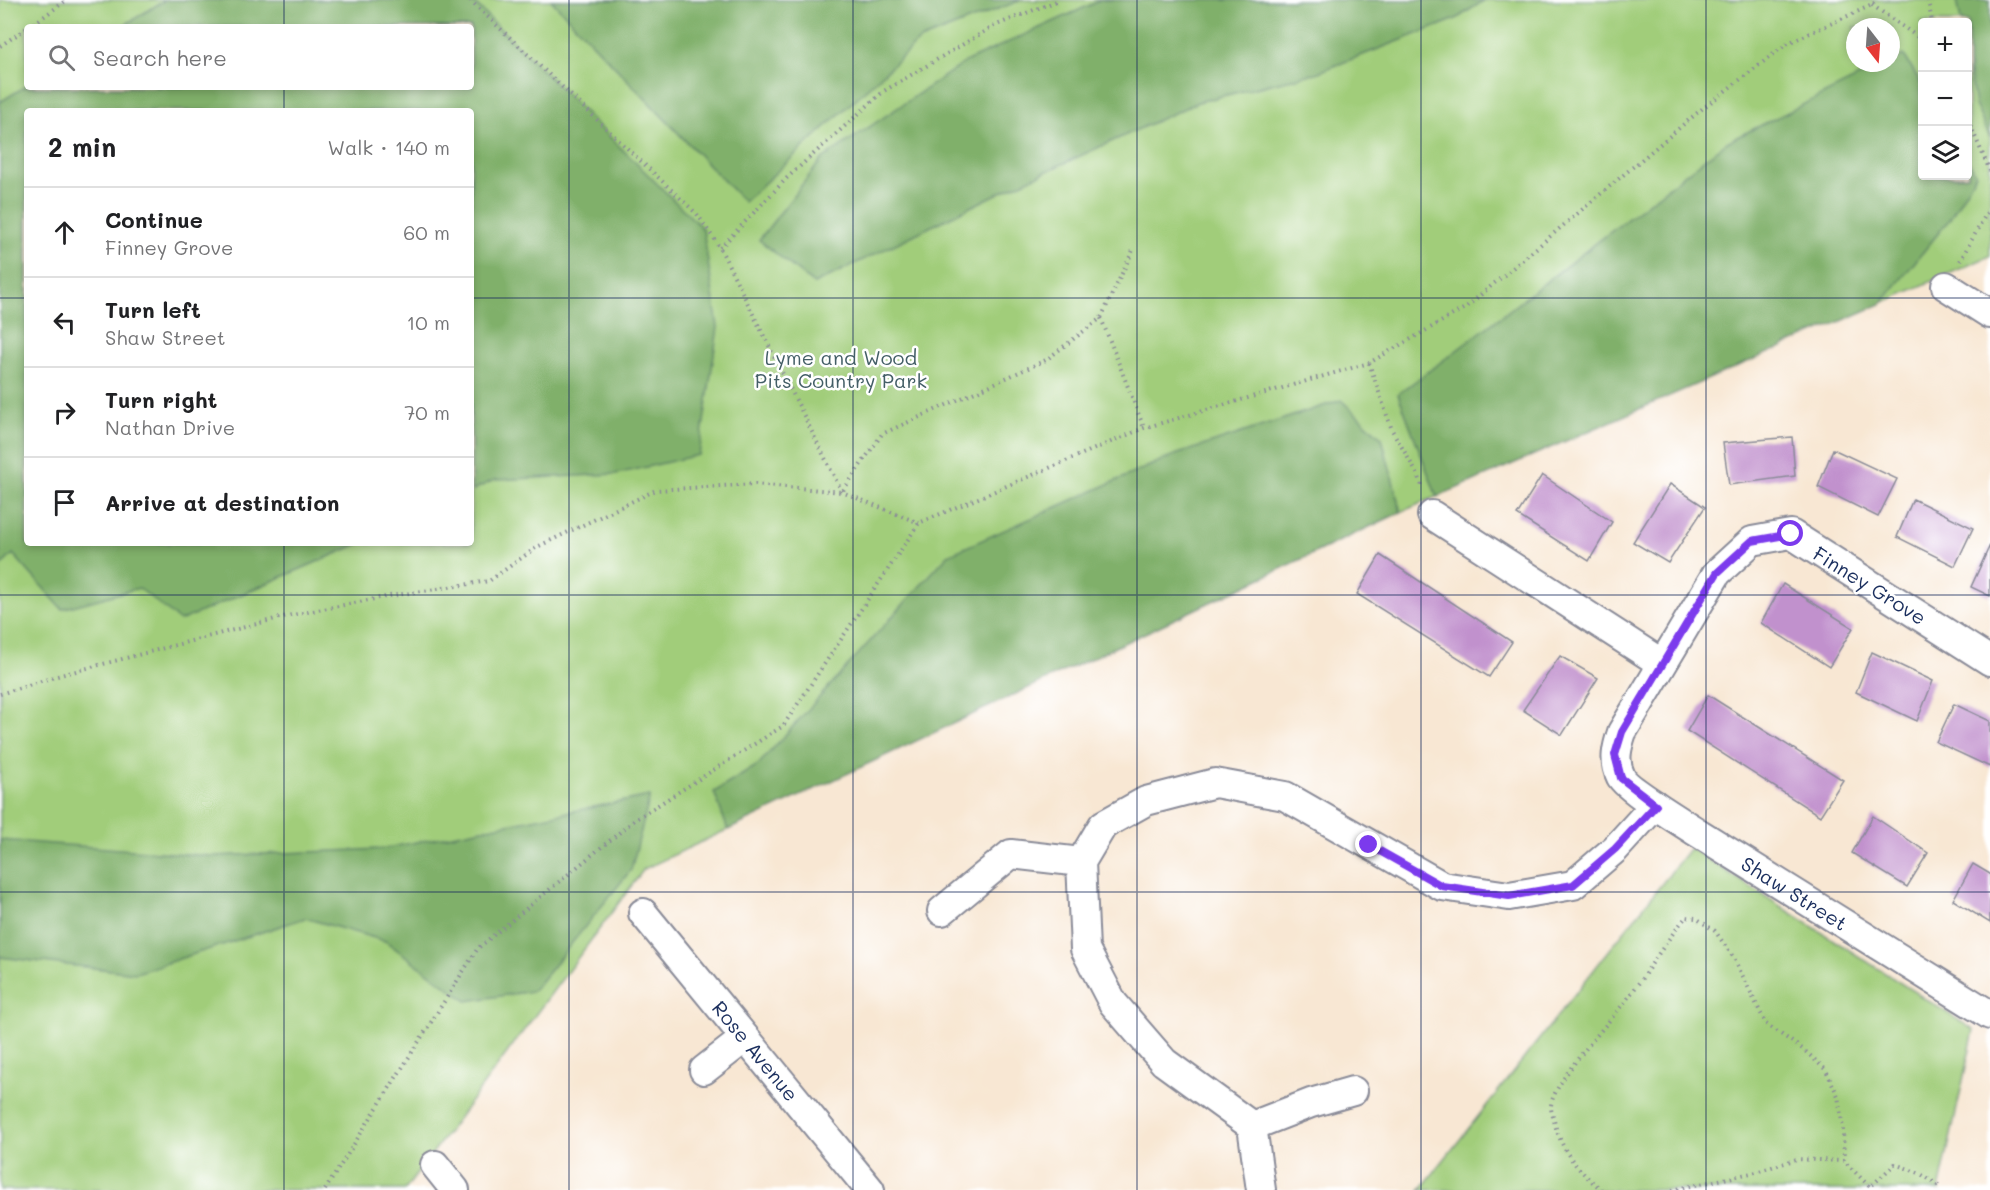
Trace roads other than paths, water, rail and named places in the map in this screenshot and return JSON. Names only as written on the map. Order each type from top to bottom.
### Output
[{"type":"street","points":[[1946,286],[1990,314]]},
{"type":"street","points":[[1432,515],[1661,663]]},
{"type":"street","name":"Finney Grove","points":[[1615,755],[1622,732],[1661,663],[1717,573],[1752,541],[1791,534],[1990,661]]},
{"type":"street","name":"Shaw Street","points":[[1615,755],[1621,778],[1656,805],[1990,1015]]},
{"type":"street","points":[[1261,1190],[1252,1126],[1164,1062],[1113,1003],[1084,949],[1081,862],[1103,825],[1146,801],[1215,783],[1285,796],[1442,886],[1509,896],[1573,885],[1615,849],[1656,805]]},
{"type":"street","points":[[942,911],[1011,854],[1081,862]]},
{"type":"street","name":"Rose Avenue","points":[[643,914],[870,1190]]},
{"type":"street","points":[[704,1070],[745,1038]]},
{"type":"street","points":[[1252,1126],[1311,1103],[1353,1091]]},
{"type":"street","points":[[435,1165],[455,1190]]},
{"type":"park label","name":"Lyme and Wood Pits Country Park","points":[[841,368]]}]
